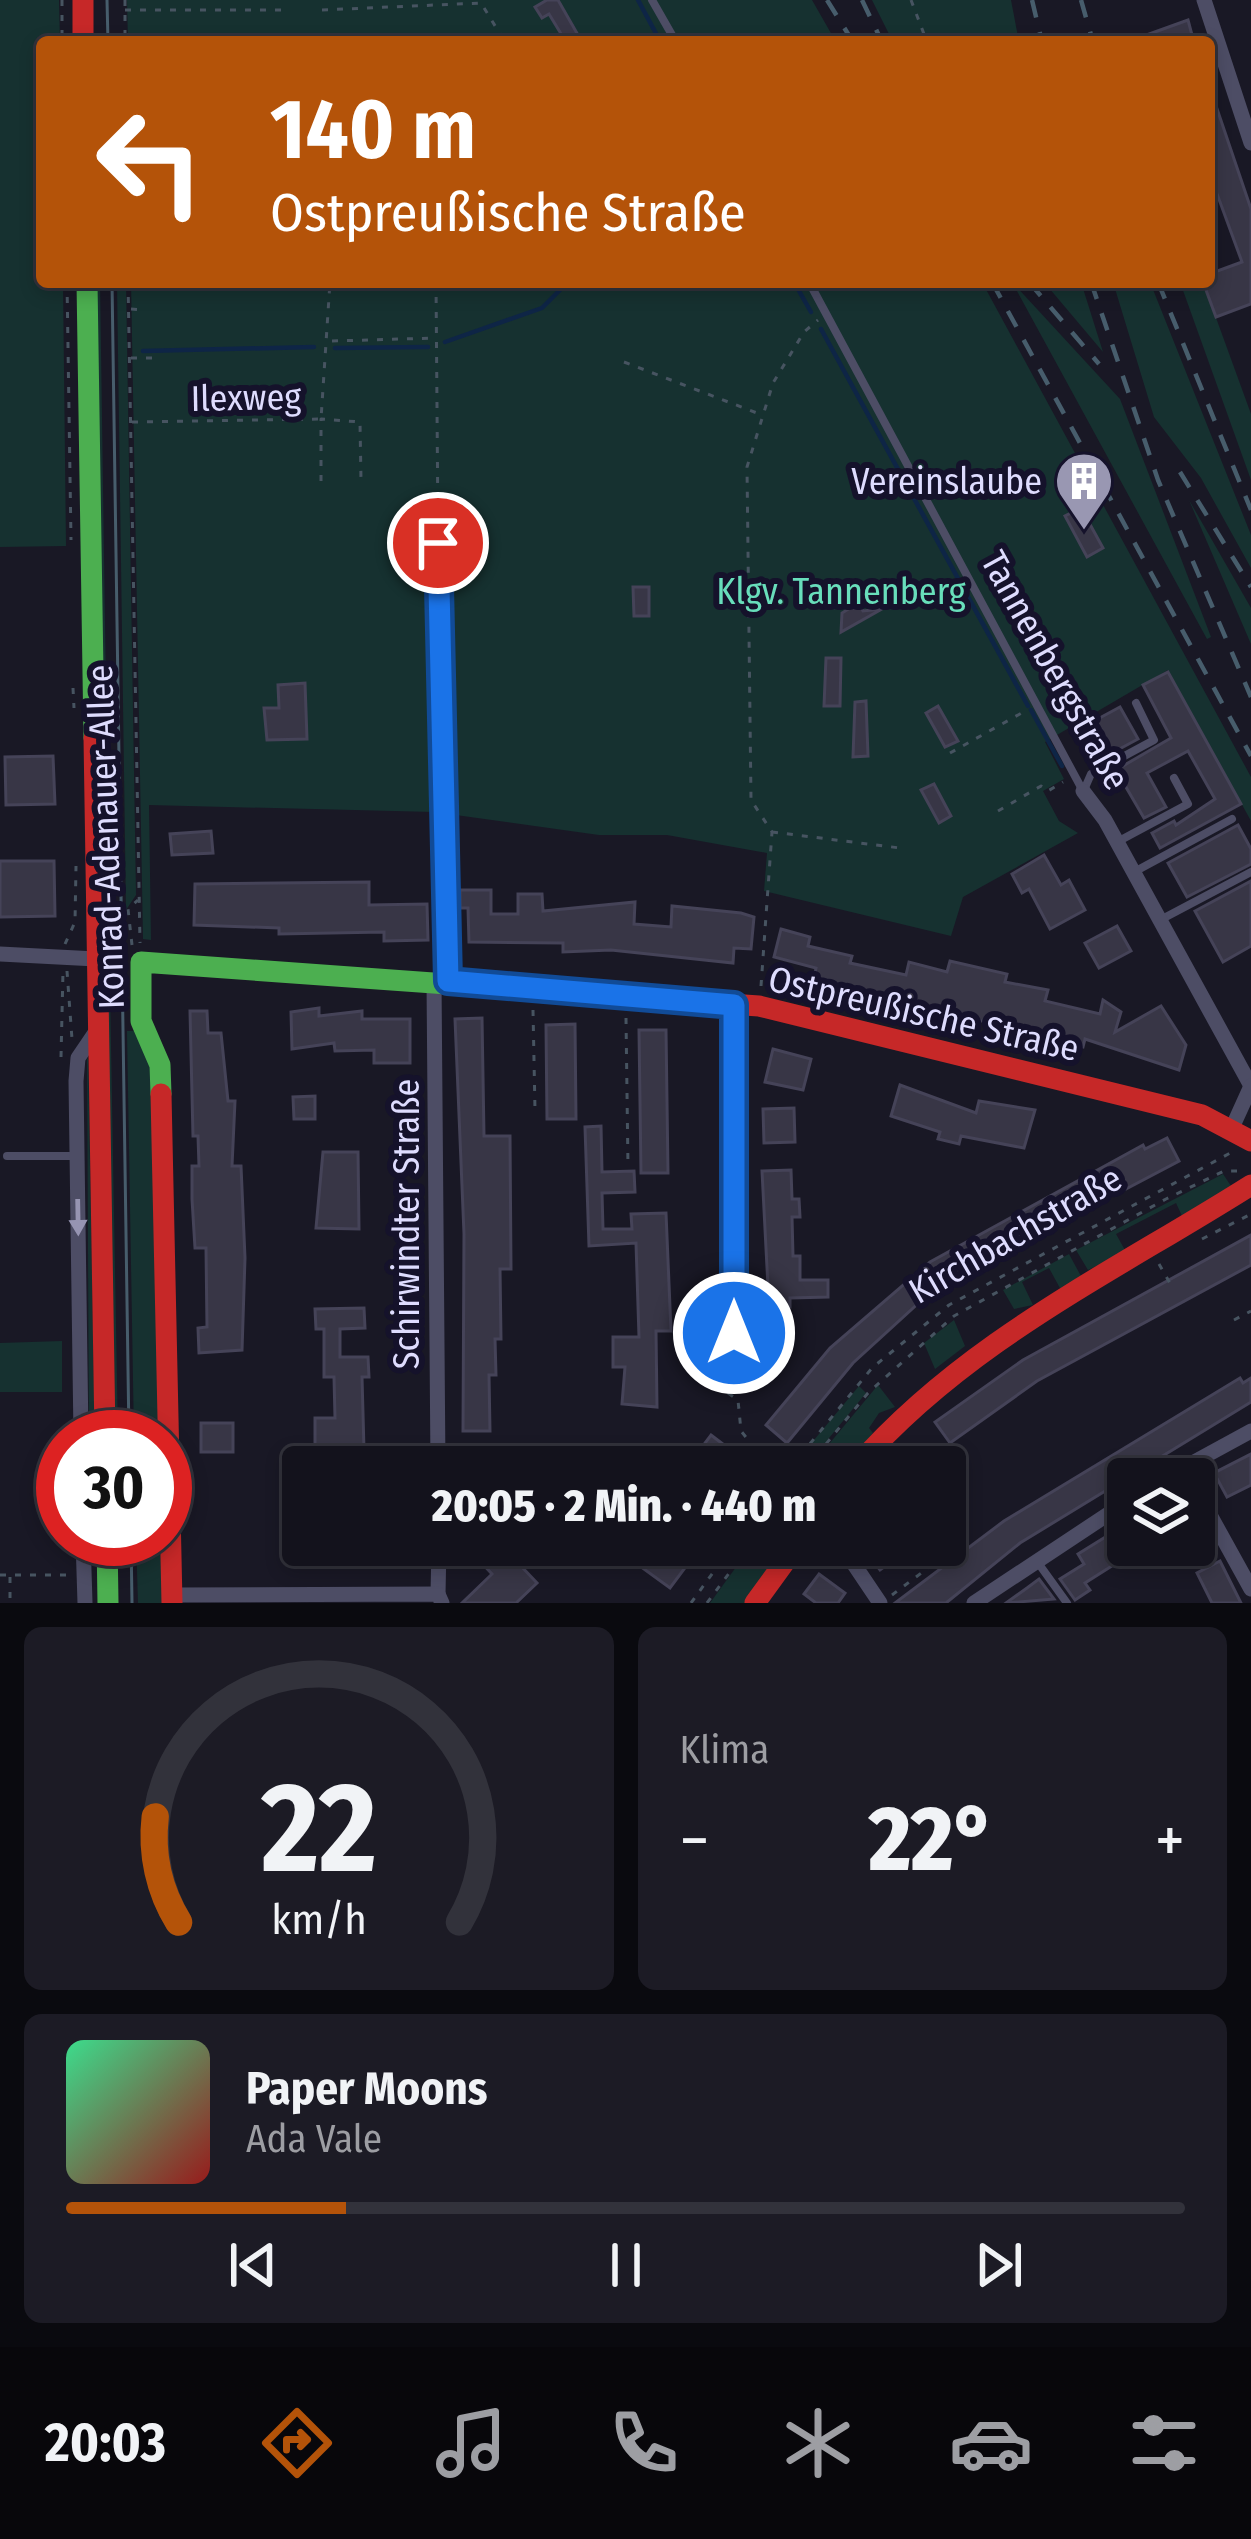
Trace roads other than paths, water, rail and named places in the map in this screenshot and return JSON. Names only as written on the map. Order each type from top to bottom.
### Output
[{"type":"main road","points":[[83,0],[83,36]]},
{"type":"main road","name":"Konrad-Adenauer-Allee","points":[[87,288],[104,1410]]},
{"type":"main road","name":"Konrad-Adenauer-Allee","points":[[141,962],[141,1022],[160,1065],[172,1599]]},
{"type":"main road","name":"Ostpreußische Straße","points":[[141,962],[759,1006],[1202,1114],[1245,1138]]},
{"type":"main road","points":[[874,1446],[915,1398],[986,1340],[1171,1237],[1251,1185]]},
{"type":"main road","points":[[107,1566],[108,1603]]},
{"type":"main road","points":[[755,1603],[782,1566]]},
{"type":"street","points":[[1204,0],[1251,143]]},
{"type":"street","name":"Tannenbergstraße","points":[[1083,791],[1117,842],[1251,1086],[1245,1138]]},
{"type":"street","points":[[0,954],[96,959]]},
{"type":"street","name":"Schirwindter Straße","points":[[438,1446],[441,981]]},
{"type":"street","points":[[719,1382],[734,1333],[734,1005]]},
{"type":"street","name":"Konrad-Adenauer-Allee","points":[[81,1410],[77,1058],[97,1030]]},
{"type":"street","points":[[1215,1458],[1251,1431]]},
{"type":"street","points":[[974,1603],[1107,1514]]},
{"type":"street","points":[[1215,1524],[1251,1589]]},
{"type":"street","points":[[83,1566],[85,1603]]},
{"type":"street","points":[[172,1599],[440,1599],[439,1566]]},
{"type":"street","points":[[855,1566],[881,1603]]},
{"type":"lane","points":[[652,0],[673,36]]},
{"type":"lane","name":"Tannenbergstraße","points":[[812,288],[1083,791]]},
{"type":"lane","points":[[438,543],[441,981]]},
{"type":"lane","points":[[1083,791],[1091,774],[1154,740],[1136,703]]},
{"type":"lane","points":[[1117,842],[1188,804],[1174,778]]},
{"type":"lane","points":[[1134,872],[1232,819]]},
{"type":"lane","points":[[1160,920],[1251,872]]},
{"type":"lane","points":[[8,1156],[77,1156]]},
{"type":"lane","points":[[1036,1559],[1067,1603]]},
{"type":"waterway","points":[[638,0],[657,36]]},
{"type":"waterway","points":[[445,342],[542,308],[562,288]]},
{"type":"waterway","points":[[797,288],[811,312]]},
{"type":"waterway","points":[[821,329],[1028,706]]},
{"type":"waterway","points":[[143,351],[314,347]]},
{"type":"waterway","points":[[335,348],[428,347]]},
{"type":"waterway","points":[[1031,710],[1062,766]]},
{"type":"tram line","points":[[107,0],[108,36]]},
{"type":"tram line","points":[[112,288],[129,1410]]},
{"type":"tram line","points":[[131,1566],[132,1603]]},
{"type":"railway","points":[[827,0],[849,36]]},
{"type":"railway","points":[[862,0],[879,36]]},
{"type":"railway","points":[[1032,0],[1041,36]]},
{"type":"railway","points":[[1081,0],[1091,36]]},
{"type":"railway","points":[[995,288],[1251,756]]},
{"type":"railway","points":[[1034,288],[1099,364]]},
{"type":"railway","points":[[1093,288],[1158,480],[1251,697]]},
{"type":"railway","points":[[1160,288],[1251,510]]},
{"type":"railway","points":[[1180,472],[1251,587]]},
{"type":"place","name":"Vereinslaube","points":[[1084,532]]},
{"type":"park label","name":"Klgv. Tannenberg","points":[[841,591]]}]
